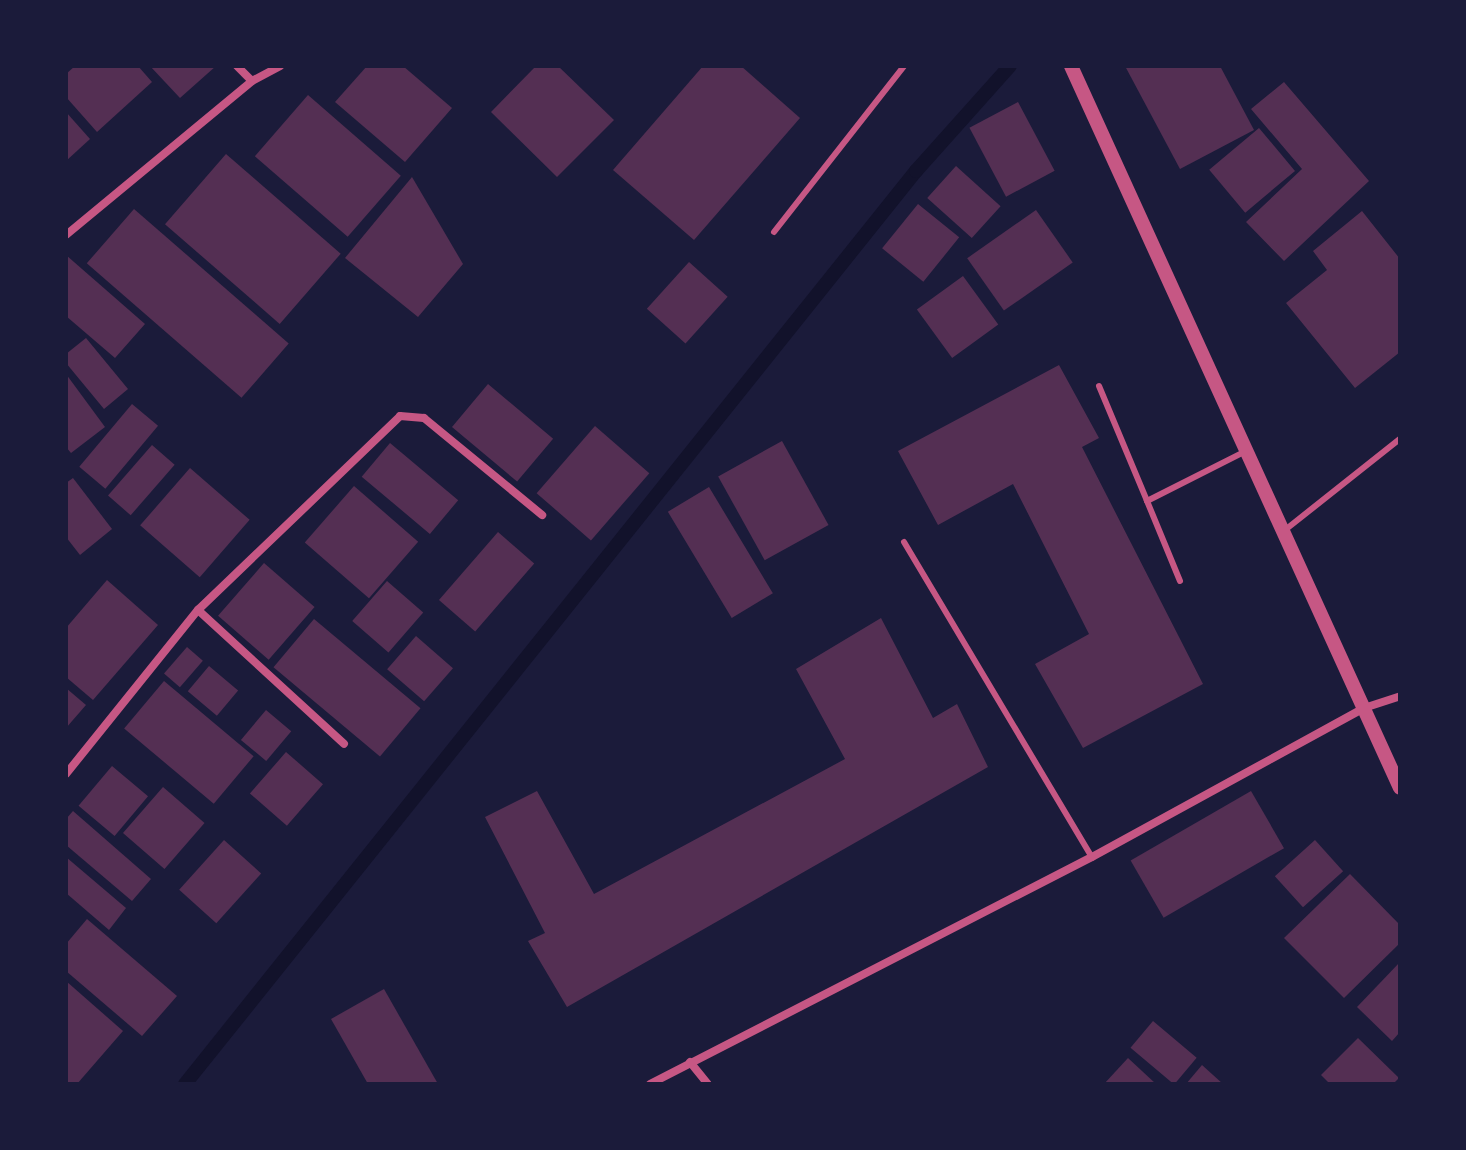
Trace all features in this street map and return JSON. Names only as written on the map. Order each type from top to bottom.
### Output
[{"type":"street","points":[[237,66],[252,81]]},
{"type":"street","points":[[66,235],[252,81],[280,66]]},
{"type":"street","points":[[1072,69],[1285,530],[1400,788]]},
{"type":"street","points":[[66,774],[198,610],[400,416],[424,418],[542,515]]},
{"type":"street","points":[[198,610],[344,744]]},
{"type":"street","points":[[650,1084],[1092,857],[1364,708],[1400,696]]},
{"type":"street","points":[[690,1062],[708,1084]]},
{"type":"lane","points":[[774,232],[904,66]]},
{"type":"lane","points":[[1099,386],[1180,581]]},
{"type":"lane","points":[[1285,530],[1400,439]]},
{"type":"lane","points":[[1147,501],[1248,451]]},
{"type":"lane","points":[[904,542],[1092,857]]},
{"type":"building","points":[[75,66],[138,66],[152,82],[97,132],[66,97],[66,74]]},
{"type":"building","points":[[150,66],[216,66],[180,98]]},
{"type":"building","points":[[367,66],[403,66],[452,108],[405,162],[335,102]]},
{"type":"building","points":[[536,66],[558,66],[614,120],[557,177],[491,112]]},
{"type":"building","points":[[703,66],[741,66],[800,118],[694,240],[613,170]]},
{"type":"building","points":[[1125,66],[1220,66],[1254,130],[1180,169]]},
{"type":"building","points":[[1284,82],[1369,181],[1284,261],[1246,222],[1302,169],[1251,109]]},
{"type":"building","points":[[308,95],[401,176],[348,237],[255,156]]},
{"type":"building","points":[[1018,102],[1055,171],[1006,197],[969,128]]},
{"type":"building","points":[[66,112],[90,139],[66,161]]},
{"type":"building","points":[[1259,128],[1295,171],[1245,213],[1209,170]]},
{"type":"building","points":[[226,154],[341,254],[280,324],[165,224]]},
{"type":"building","points":[[956,166],[1001,206],[972,238],[927,198]]},
{"type":"building","points":[[412,177],[463,264],[418,317],[345,258]]},
{"type":"building","points":[[918,204],[959,237],[923,282],[882,248]]},
{"type":"building","points":[[134,209],[289,343],[241,398],[87,263]]},
{"type":"building","points":[[1036,210],[1073,262],[1004,311],[967,258]]},
{"type":"building","points":[[1362,211],[1400,259],[1400,352],[1355,388],[1286,303],[1327,270],[1313,251]]},
{"type":"building","points":[[66,255],[145,324],[115,358],[66,316]]},
{"type":"building","points":[[689,262],[728,297],[685,344],[647,309]]},
{"type":"building","points":[[963,276],[998,325],[952,358],[917,310]]},
{"type":"building","points":[[86,338],[128,389],[104,409],[66,363],[66,354]]},
{"type":"building","points":[[1059,365],[1099,438],[1082,447],[1203,684],[1083,748],[1035,664],[1089,634],[1013,484],[938,525],[898,451]]},
{"type":"building","points":[[66,374],[105,427],[71,453],[66,447]]},
{"type":"building","points":[[488,384],[553,439],[517,482],[452,427]]},
{"type":"building","points":[[132,404],[158,426],[105,489],[79,467]]},
{"type":"building","points":[[595,426],[649,473],[591,540],[537,493]]},
{"type":"building","points":[[782,441],[829,525],[765,560],[718,476]]},
{"type":"building","points":[[390,443],[458,500],[430,534],[362,477]]},
{"type":"building","points":[[152,445],[175,465],[131,515],[108,496]]},
{"type":"building","points":[[190,468],[250,520],[200,577],[140,525]]},
{"type":"building","points":[[73,478],[112,529],[80,555],[66,537],[66,483]]},
{"type":"building","points":[[354,486],[418,542],[369,598],[305,543]]},
{"type":"building","points":[[709,487],[773,593],[732,618],[668,512]]},
{"type":"building","points":[[498,532],[534,563],[475,631],[439,600]]},
{"type":"building","points":[[264,563],[315,607],[269,660],[218,616]]},
{"type":"building","points":[[107,580],[158,625],[93,700],[66,677],[66,628]]},
{"type":"building","points":[[387,581],[423,612],[388,652],[352,621]]},
{"type":"building","points":[[881,618],[933,718],[957,704],[988,767],[567,1007],[528,941],[545,933],[485,817],[537,791],[594,894],[845,759],[796,669]]},
{"type":"building","points":[[314,619],[420,708],[380,757],[274,667]]},
{"type":"building","points":[[416,636],[453,668],[424,701],[387,669]]},
{"type":"building","points":[[187,647],[203,661],[180,687],[164,673]]},
{"type":"building","points":[[209,666],[238,690],[217,716],[188,691]]},
{"type":"building","points":[[164,681],[254,756],[214,804],[124,728]]},
{"type":"building","points":[[66,688],[86,705],[66,728]]},
{"type":"building","points":[[266,710],[291,731],[266,761],[241,740]]},
{"type":"building","points":[[286,752],[323,784],[287,826],[250,794]]},
{"type":"building","points":[[112,766],[148,796],[115,836],[79,806]]},
{"type":"building","points":[[163,787],[205,823],[164,869],[123,833]]},
{"type":"building","points":[[1251,791],[1284,848],[1164,918],[1131,860]]},
{"type":"building","points":[[73,811],[151,879],[132,901],[66,845],[66,819]]},
{"type":"building","points":[[224,840],[261,873],[216,923],[179,890]]},
{"type":"building","points":[[1315,840],[1343,871],[1303,907],[1275,876]]},
{"type":"building","points":[[66,857],[126,908],[109,930],[66,893]]},
{"type":"building","points":[[1350,874],[1400,925],[1400,943],[1344,998],[1284,938]]},
{"type":"building","points":[[87,919],[177,996],[142,1036],[66,971],[66,944]]},
{"type":"building","points":[[1400,962],[1400,1032],[1392,1041],[1357,1007]]},
{"type":"building","points":[[66,981],[123,1031],[77,1084],[66,1084]]},
{"type":"building","points":[[384,989],[438,1084],[368,1084],[331,1019]]},
{"type":"building","points":[[1153,1021],[1197,1058],[1174,1084],[1131,1048]]},
{"type":"building","points":[[1358,1038],[1399,1078],[1393,1084],[1330,1084],[1321,1075]]},
{"type":"building","points":[[1128,1058],[1156,1084],[1104,1084]]},
{"type":"building","points":[[1202,1065],[1223,1084],[1186,1084]]},
{"type":"waterway","points":[[185,1084],[916,171],[1010,66]]}]
